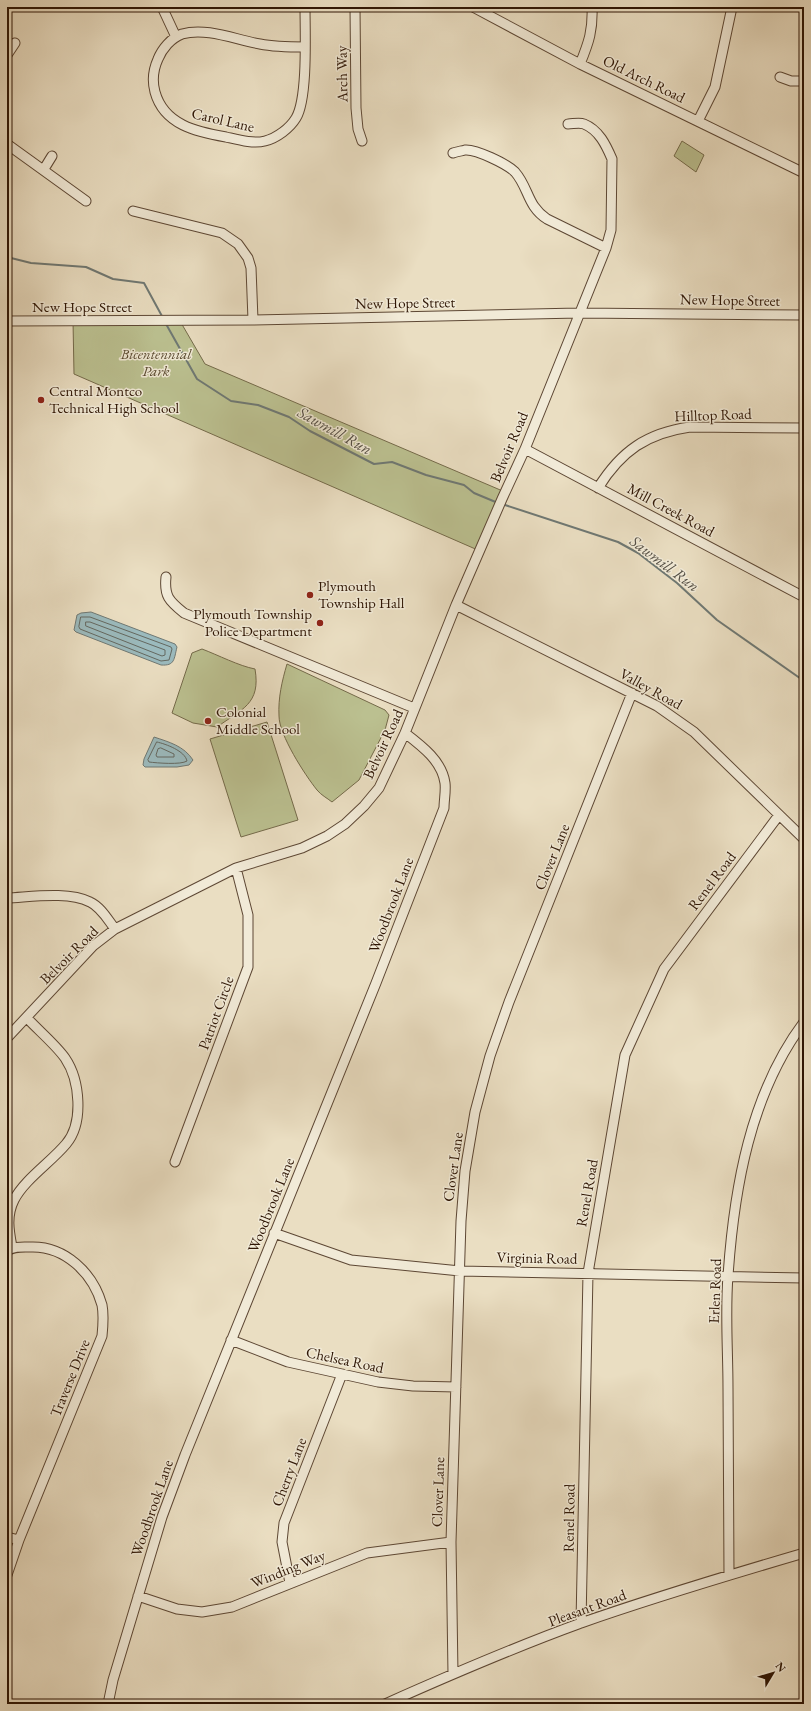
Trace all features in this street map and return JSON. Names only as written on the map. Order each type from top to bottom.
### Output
[{"type":"street","points":[[162,7],[176,37],[183,34],[202,33],[262,44],[305,47]]},
{"type":"street","name":"Carol Lane","points":[[176,37],[162,50],[153,74],[153,86],[164,112],[183,126],[220,136],[257,142],[273,138],[287,128],[296,117],[301,104],[303,94],[305,47],[305,7]]},
{"type":"street","name":"Arch Way","points":[[355,7],[356,108],[358,129],[362,141]]},
{"type":"street","name":"Old Arch Road","points":[[473,7],[580,64],[804,173]]},
{"type":"street","points":[[580,64],[593,26],[592,7]]},
{"type":"street","points":[[698,121],[715,87],[732,7]]},
{"type":"street","points":[[7,55],[15,43]]},
{"type":"street","points":[[780,77],[791,81],[804,80]]},
{"type":"street","name":"Belvoir Road","points":[[7,1038],[93,946],[115,929],[236,868],[302,848],[327,836],[345,824],[364,806],[379,788],[405,733],[456,605],[525,449],[606,248],[611,230],[612,159],[597,133],[583,123],[568,124]]},
{"type":"street","points":[[7,144],[86,201]]},
{"type":"street","points":[[453,153],[466,150],[482,154],[503,164],[515,172],[529,199],[539,213],[547,219],[606,248]]},
{"type":"street","points":[[44,170],[52,156]]},
{"type":"street","points":[[133,211],[222,233],[238,244],[248,258],[251,268],[253,320]]},
{"type":"street","name":"New Hope Street","points":[[7,321],[253,320],[579,313],[804,315]]},
{"type":"street","name":"Hilltop Road","points":[[598,488],[609,470],[634,447],[651,437],[672,430],[690,427],[804,428]]},
{"type":"street","name":"Mill Creek Road","points":[[525,449],[803,593]]},
{"type":"street","points":[[166,577],[165,589],[168,599],[184,613],[414,708]]},
{"type":"street","name":"Valley Road","points":[[456,605],[657,706],[694,732],[804,839]]},
{"type":"street","name":"Clover Lane","points":[[453,1674],[451,1542],[460,1271],[460,1221],[465,1171],[475,1112],[490,1056],[509,1002],[632,693]]},
{"type":"street","name":"Woodbrook Lane","points":[[108,1704],[113,1680],[138,1596],[162,1518],[174,1485],[274,1233],[373,991],[444,808],[445,784],[442,771],[426,749],[405,733]]},
{"type":"street","name":"Renel Road","points":[[581,1623],[588,1273],[625,1055],[664,968],[779,815]]},
{"type":"street","name":"Patriot Circle","points":[[175,1162],[248,967],[248,915],[236,868]]},
{"type":"street","points":[[7,898],[63,896],[78,898],[91,902],[97,907],[115,929]]},
{"type":"street","points":[[9,1249],[8,1223],[14,1200],[20,1190],[67,1143],[73,1130],[79,1098],[65,1058],[27,1018]]},
{"type":"street","name":"Erlen Road","points":[[729,1575],[728,1277],[736,1207],[747,1141],[768,1087],[791,1039],[804,1022]]},
{"type":"street","name":"Virginia Road","points":[[274,1233],[350,1260],[460,1271],[804,1278]]},
{"type":"street","name":"Traverse Drive","points":[[7,1575],[19,1540],[102,1336],[104,1323],[102,1306],[95,1287],[86,1273],[74,1262],[51,1250],[36,1247],[9,1249]]},
{"type":"street","name":"Chelsea Road","points":[[231,1340],[288,1362],[378,1382],[413,1386],[456,1387]]},
{"type":"street","name":"Cherry Lane","points":[[290,1583],[282,1542],[284,1523],[342,1374]]},
{"type":"street","points":[[7,1537],[19,1540]]},
{"type":"street","name":"Winding Way","points":[[138,1596],[177,1609],[202,1612],[232,1607],[367,1553],[451,1542]]},
{"type":"street","name":"Pleasant Road","points":[[385,1704],[453,1674],[581,1623],[729,1575],[804,1553]]},
{"type":"green space","points":[[682,141],[704,155],[696,172],[674,156]]},
{"type":"green space","name":"Bicentennial Park","points":[[73,321],[180,321],[205,364],[505,492],[480,551],[74,374]]},
{"type":"green space","points":[[202,649],[235,663],[255,669],[256,681],[252,698],[242,710],[217,727],[193,723],[172,713],[192,653]]},
{"type":"green space","points":[[287,664],[385,710],[389,715],[385,730],[359,780],[332,802],[319,792],[306,775],[288,744],[280,724],[280,696]]},
{"type":"green space","points":[[267,722],[298,820],[241,837],[210,739]]},
{"type":"water","points":[[91,612],[175,644],[177,647],[173,661],[166,665],[161,665],[76,632],[74,630],[77,615]]},
{"type":"water","points":[[154,737],[181,748],[193,760],[189,765],[177,767],[145,767],[143,765],[144,759]]},
{"type":"waterway","name":"Sawmill Run","points":[[7,257],[31,263],[86,267],[113,279],[144,283],[163,318]]},
{"type":"waterway","name":"Sawmill Run","points":[[166,324],[197,379],[231,401],[258,405],[289,417],[310,431],[374,464],[392,462],[426,475],[464,485],[474,493],[498,503]]},
{"type":"waterway","name":"Sawmill Run","points":[[502,504],[618,542],[638,553],[677,583],[717,620],[804,681]]},
{"type":"place","name":"Central Montco Technical High School","points":[[41,400]]},
{"type":"place","name":"Plymouth Township Hall","points":[[310,595]]},
{"type":"place","name":"Plymouth Township Police Department","points":[[320,623]]},
{"type":"place","name":"Colonial Middle School","points":[[208,721]]}]
